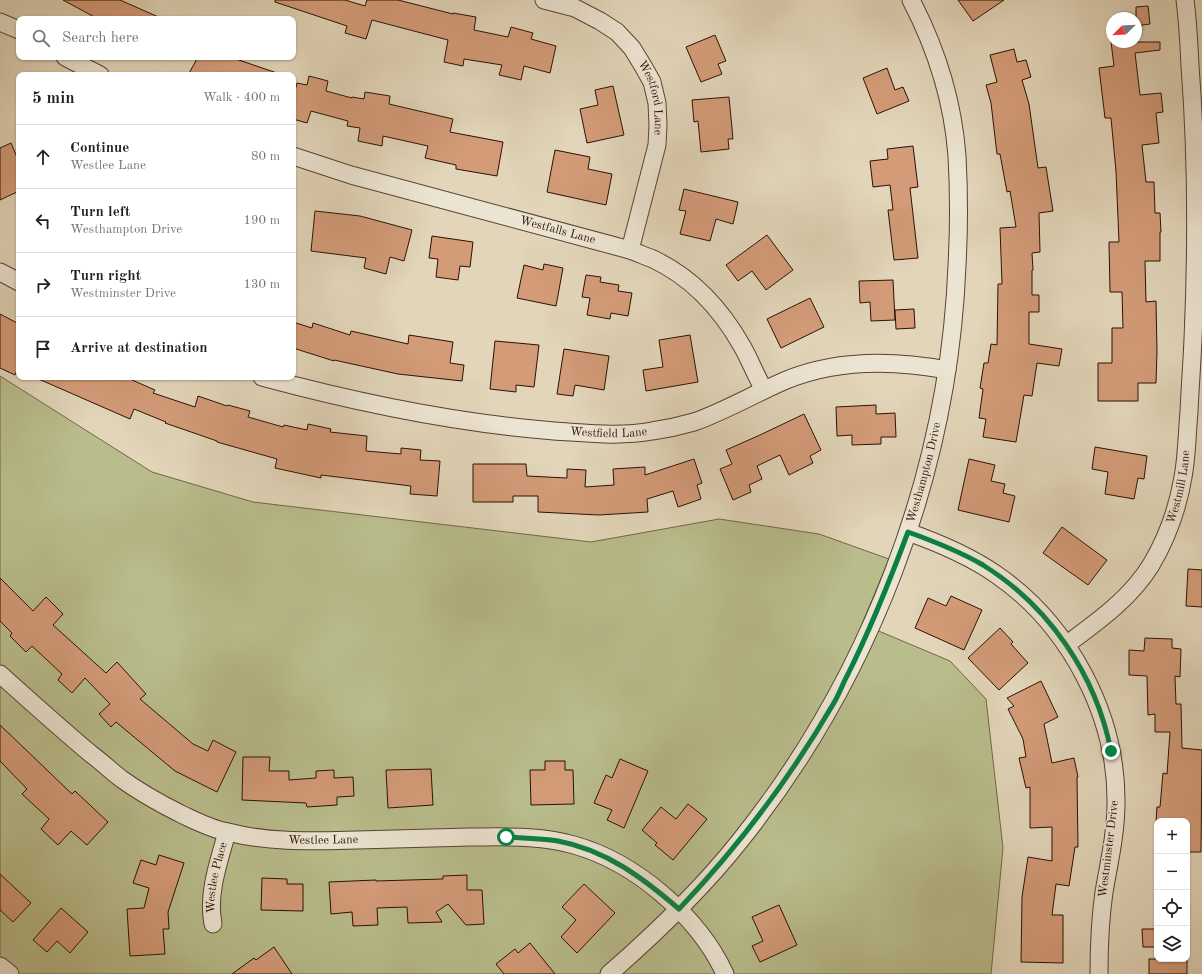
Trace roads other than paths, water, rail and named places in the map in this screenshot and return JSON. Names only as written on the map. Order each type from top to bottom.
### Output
[{"type":"street","name":"Westford Lane","points":[[544,0],[575,8],[600,21],[616,32],[632,48],[652,82],[657,103],[657,146],[630,250]]},
{"type":"street","name":"Westhampton Drive","points":[[609,974],[654,934],[721,864],[754,823],[785,780],[835,700],[866,638],[908,532],[933,443],[951,348],[956,301],[958,234],[957,155],[951,116],[942,77],[925,30],[911,0]]},
{"type":"street","name":"Westmill Lane","points":[[1066,645],[1103,617],[1133,588],[1151,565],[1173,516],[1183,477],[1197,359],[1196,263],[1198,141],[1185,0]]},
{"type":"street","points":[[0,22],[16,29]]},
{"type":"street","points":[[71,60],[94,72]]},
{"type":"street","name":"Westfalls Lane","points":[[296,157],[351,175],[630,250],[653,259],[684,278],[717,309],[742,347],[764,390]]},
{"type":"street","points":[[0,272],[16,280]]},
{"type":"street","name":"Westfield Lane","points":[[273,380],[322,393],[397,409],[461,420],[526,428],[605,434],[627,434],[651,431],[693,422],[786,380],[830,368],[862,363],[900,363],[947,370]]},
{"type":"street","name":"Westminster Drive","points":[[908,532],[959,553],[997,575],[1020,593],[1038,610],[1066,645],[1088,684],[1100,711],[1108,734],[1114,767],[1116,802],[1115,820],[1102,913],[1099,974]]},
{"type":"street","name":"Westlee Lane","points":[[0,674],[64,731],[123,780],[173,810],[210,827],[226,832],[262,839],[296,841],[486,837],[526,838],[558,841],[586,849],[614,861],[628,869],[656,889],[679,909],[698,930],[725,974]]},
{"type":"street","name":"Westlee Place","points":[[213,924],[211,915],[211,900],[226,832]]},
{"type":"street","points":[[0,966],[10,974]]}]
